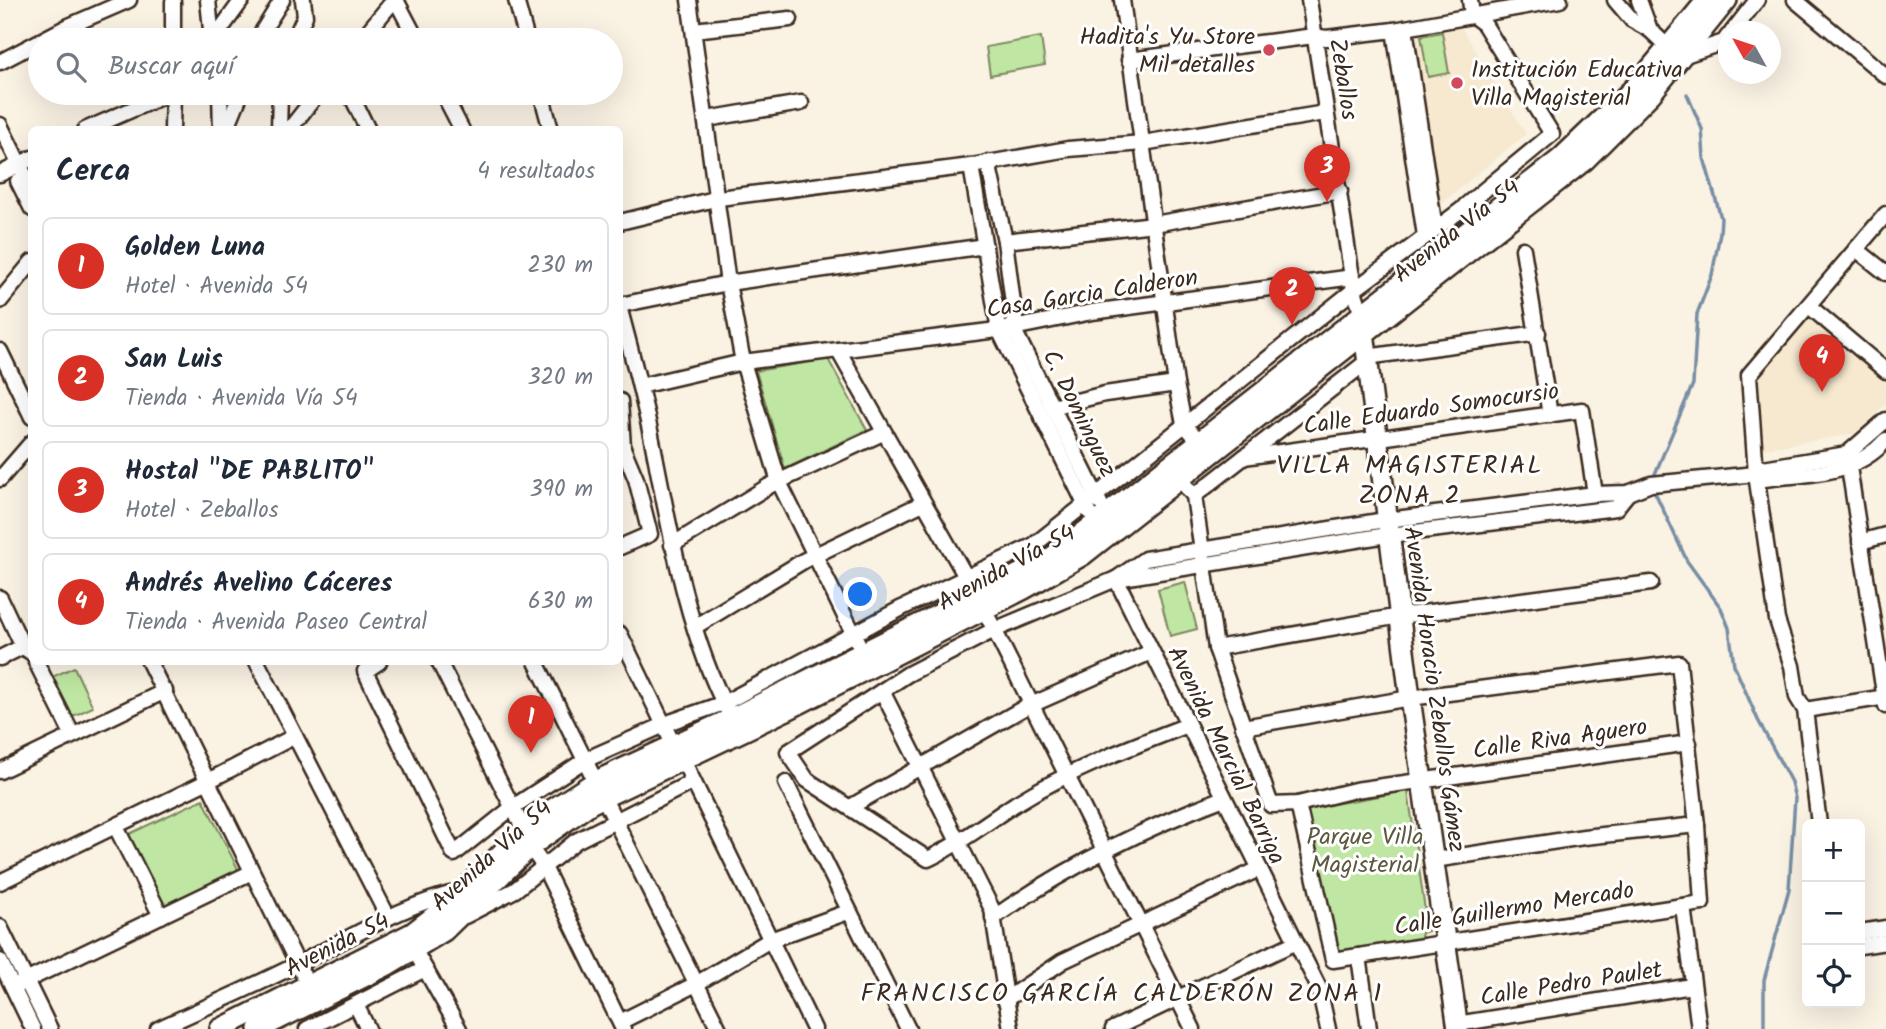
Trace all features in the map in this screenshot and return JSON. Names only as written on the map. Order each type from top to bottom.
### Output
[{"type":"main road","name":"Avenida Vía 54","points":[[678,751],[728,711],[858,643],[976,594],[1051,558],[1104,520],[1199,442],[1585,160],[1651,93],[1707,0]]},
{"type":"main road","name":"Avenida Vía 54","points":[[600,788],[678,751],[787,710],[976,594],[1072,562],[1179,478],[1601,123],[1727,0]]},
{"type":"main road","name":"Avenida Horacio Zeballos Gámez","points":[[1364,323],[1399,616],[1457,1027]]},
{"type":"main road","name":"Avenida 54","points":[[220,1029],[309,987],[412,933],[527,838],[546,812],[600,788]]},
{"type":"main road","name":"Avenida Vía 54","points":[[259,1029],[287,1023],[415,951],[456,920],[527,838]]},
{"type":"street","points":[[65,28],[129,0]]},
{"type":"street","points":[[208,0],[211,28]]},
{"type":"street","points":[[221,28],[242,0]]},
{"type":"street","points":[[264,28],[282,0]]},
{"type":"street","points":[[303,0],[304,28]]},
{"type":"street","points":[[371,28],[395,0],[410,28]]},
{"type":"street","points":[[516,0],[524,28]]},
{"type":"street","points":[[689,0],[719,198],[728,282],[743,362],[779,482],[858,643]]},
{"type":"street","points":[[1122,0],[1176,384],[1184,424],[1199,442]]},
{"type":"street","name":"Zeballos","points":[[1309,0],[1353,284],[1364,323]]},
{"type":"street","points":[[1129,60],[1314,36],[1326,38],[1400,29],[1471,7],[1560,0]]},
{"type":"street","points":[[1615,0],[1632,20],[1650,30],[1675,52],[1718,43]]},
{"type":"street","points":[[1639,0],[1650,30]]},
{"type":"street","points":[[1741,21],[1757,0]]},
{"type":"street","points":[[1795,0],[1886,76]]},
{"type":"street","points":[[173,1],[173,28]]},
{"type":"street","points":[[1461,209],[1552,134],[1471,7]]},
{"type":"street","points":[[694,30],[790,19]]},
{"type":"street","points":[[1400,29],[1430,233]]},
{"type":"street","points":[[0,62],[28,47]]},
{"type":"street","points":[[707,119],[801,103]]},
{"type":"street","points":[[94,126],[144,105]]},
{"type":"street","points":[[172,105],[172,126]]},
{"type":"street","points":[[221,105],[224,126]]},
{"type":"street","points":[[226,126],[235,105]]},
{"type":"street","points":[[279,126],[280,105]]},
{"type":"street","points":[[292,126],[309,105]]},
{"type":"street","points":[[356,105],[366,126]]},
{"type":"street","points":[[449,105],[460,126]]},
{"type":"street","points":[[544,105],[550,126]]},
{"type":"street","points":[[623,221],[719,198],[971,166],[1068,149],[1143,143],[1325,113]]},
{"type":"street","points":[[0,125],[28,198]]},
{"type":"street","points":[[0,145],[28,184]]},
{"type":"street","points":[[988,162],[1005,241],[1015,319],[1006,329]]},
{"type":"street","points":[[971,166],[985,246],[1006,329],[1090,502]]},
{"type":"street","points":[[1005,241],[1154,224],[1340,191]]},
{"type":"street","name":"Avenida Vía 54","points":[[976,594],[1353,284],[1461,209],[1476,205],[1491,215]]},
{"type":"street","points":[[1818,819],[1805,710],[1797,697],[1792,666],[1777,620],[1756,474],[1749,375],[1886,214]]},
{"type":"street","points":[[623,306],[728,282],[985,246]]},
{"type":"street","points":[[1523,249],[1550,415]]},
{"type":"street","points":[[1857,249],[1886,273]]},
{"type":"street","points":[[0,300],[28,267]]},
{"type":"street","name":"Casa Garcia Calderon","points":[[640,386],[743,362],[1006,329],[1091,312],[1353,284]]},
{"type":"street","points":[[1809,306],[1886,371]]},
{"type":"street","points":[[374,665],[365,671],[454,854],[513,807],[585,760],[665,724],[728,711],[696,625],[672,545],[640,386],[623,319]]},
{"type":"street","name":"C. Dominguez","points":[[1006,329],[1052,407],[1090,502],[1104,520]]},
{"type":"street","points":[[1194,496],[1374,356],[1538,333]]},
{"type":"street","points":[[838,349],[995,630],[1193,1029]]},
{"type":"street","points":[[0,351],[28,409]]},
{"type":"street","points":[[1052,407],[1105,394],[1176,384]]},
{"type":"street","name":"Calle Eduardo Somocursio","points":[[1244,457],[1582,410],[1595,494]]},
{"type":"street","points":[[1848,460],[1886,419]]},
{"type":"street","points":[[672,545],[779,482],[883,433]]},
{"type":"street","points":[[1188,725],[1068,777],[1016,804],[959,844],[928,859],[852,806],[841,803],[807,779],[788,752],[882,691],[995,630],[1116,579],[1388,528],[1595,494],[1628,493],[1651,484],[1756,474],[1764,479],[1868,458],[1886,440]]},
{"type":"street","points":[[0,479],[28,447]]},
{"type":"street","points":[[623,449],[636,480],[650,534],[623,546]]},
{"type":"street","points":[[1805,710],[1886,700],[1879,616],[1860,542],[1848,460]]},
{"type":"street","points":[[1179,478],[1194,496],[1216,648],[1243,727],[1410,698],[1679,663],[1697,825],[1584,837],[1434,860]]},
{"type":"street","points":[[1116,579],[1138,562],[1201,548],[1616,508],[1628,493]]},
{"type":"street","points":[[696,625],[814,555],[923,503]]},
{"type":"street","points":[[1860,542],[1886,536]]},
{"type":"street","name":"Avenida Marcial Barriga","points":[[1116,579],[1319,988],[1328,1029]]},
{"type":"street","points":[[1216,648],[1399,616],[1651,583]]},
{"type":"street","points":[[0,598],[28,646]]},
{"type":"street","points":[[623,640],[814,1029]]},
{"type":"street","points":[[0,658],[28,648]]},
{"type":"street","points":[[852,806],[1031,704],[1151,652]]},
{"type":"street","points":[[38,665],[72,734]]},
{"type":"street","points":[[151,665],[309,987]]},
{"type":"street","points":[[259,665],[388,917]]},
{"type":"street","points":[[441,665],[622,1026],[770,940],[848,912]]},
{"type":"street","points":[[538,665],[719,1029]]},
{"type":"street","points":[[0,771],[165,691]]},
{"type":"street","points":[[882,691],[992,909],[1011,1029]]},
{"type":"street","name":"Calle Riva Aguero","points":[[1243,727],[1271,805],[1298,804],[1355,790],[1689,743]]},
{"type":"street","points":[[0,882],[116,827],[295,736]]},
{"type":"street","points":[[456,920],[514,890],[576,841],[692,782]]},
{"type":"street","points":[[786,783],[908,1029]]},
{"type":"street","points":[[993,918],[1055,876],[1104,851],[1224,798]]},
{"type":"street","name":"Calle Guillermo Mercado","points":[[1298,804],[1333,960],[1702,903],[1697,825]]},
{"type":"street","points":[[116,827],[161,916]]},
{"type":"street","points":[[1005,1000],[1063,961],[1259,869]]},
{"type":"street","points":[[13,987],[252,872]]},
{"type":"street","points":[[158,1029],[298,964],[388,917],[433,898],[464,891]]},
{"type":"street","points":[[1683,906],[1699,1029]]},
{"type":"street","points":[[0,927],[50,1029]]},
{"type":"street","points":[[1865,931],[1886,928]]},
{"type":"street","points":[[1113,1029],[1177,996],[1296,942]]},
{"type":"street","points":[[1865,945],[1886,943]]},
{"type":"street","points":[[415,951],[459,1029]]},
{"type":"street","points":[[1359,956],[1369,1029]]},
{"type":"street","points":[[0,961],[33,1029]]},
{"type":"street","points":[[307,1029],[425,969]]},
{"type":"street","name":"Calle Pedro Paulet","points":[[1457,1027],[1692,986]]},
{"type":"street","points":[[356,1005],[368,1029]]},
{"type":"shaded area","name":"Institución Educativa Villa Magisterial","points":[[1458,22],[1526,134],[1437,207],[1412,32]]},
{"type":"shaded area","points":[[1808,316],[1886,381],[1886,403],[1859,433],[1763,449],[1757,378]]},
{"type":"green space","points":[[1442,32],[1449,73],[1428,77],[1421,36]]},
{"type":"green space","points":[[1041,37],[1045,65],[990,75],[986,47]]},
{"type":"green space","points":[[828,359],[867,430],[785,469],[756,371]]},
{"type":"green space","points":[[1612,499],[1613,502],[1400,527],[1399,524]]},
{"type":"green space","points":[[1185,582],[1197,629],[1170,636],[1158,589]]},
{"type":"green space","points":[[74,667],[93,707],[69,718],[50,678]]},
{"type":"green space","name":"Parque Villa Magisterial","points":[[1408,791],[1428,931],[1422,933],[1420,940],[1335,952],[1305,809]]},
{"type":"green space","points":[[203,799],[239,871],[161,907],[125,836]]},
{"type":"waterway","points":[[1652,481],[1693,384],[1697,314],[1712,275],[1720,233],[1721,218],[1704,158],[1702,129],[1687,94]]},
{"type":"waterway","points":[[1653,488],[1687,561],[1721,608],[1729,628],[1734,665],[1758,720],[1791,782],[1795,798],[1789,889],[1764,980],[1764,1029]]},
{"type":"place","name":"Hadita's Yu Store Mil detalles","points":[[1269,50]]},
{"type":"place","name":"Institución Educativa Villa Magisterial","points":[[1457,83]]},
{"type":"place","name":"Hostal \"DE PABLITO\"","points":[[1327,202]]},
{"type":"place","name":"San Luis","points":[[1292,325]]},
{"type":"place","name":"Andrés Avelino Cáceres","points":[[1822,392]]},
{"type":"place","name":"Golden Luna","points":[[531,753]]},
{"type":"district","name":"VILLA MAGISTERIAL ZONA 2","points":[[1410,479]]},
{"type":"district","name":"FRANCISCO GARCÍA CALDERÓN ZONA 1","points":[[1122,992]]}]
